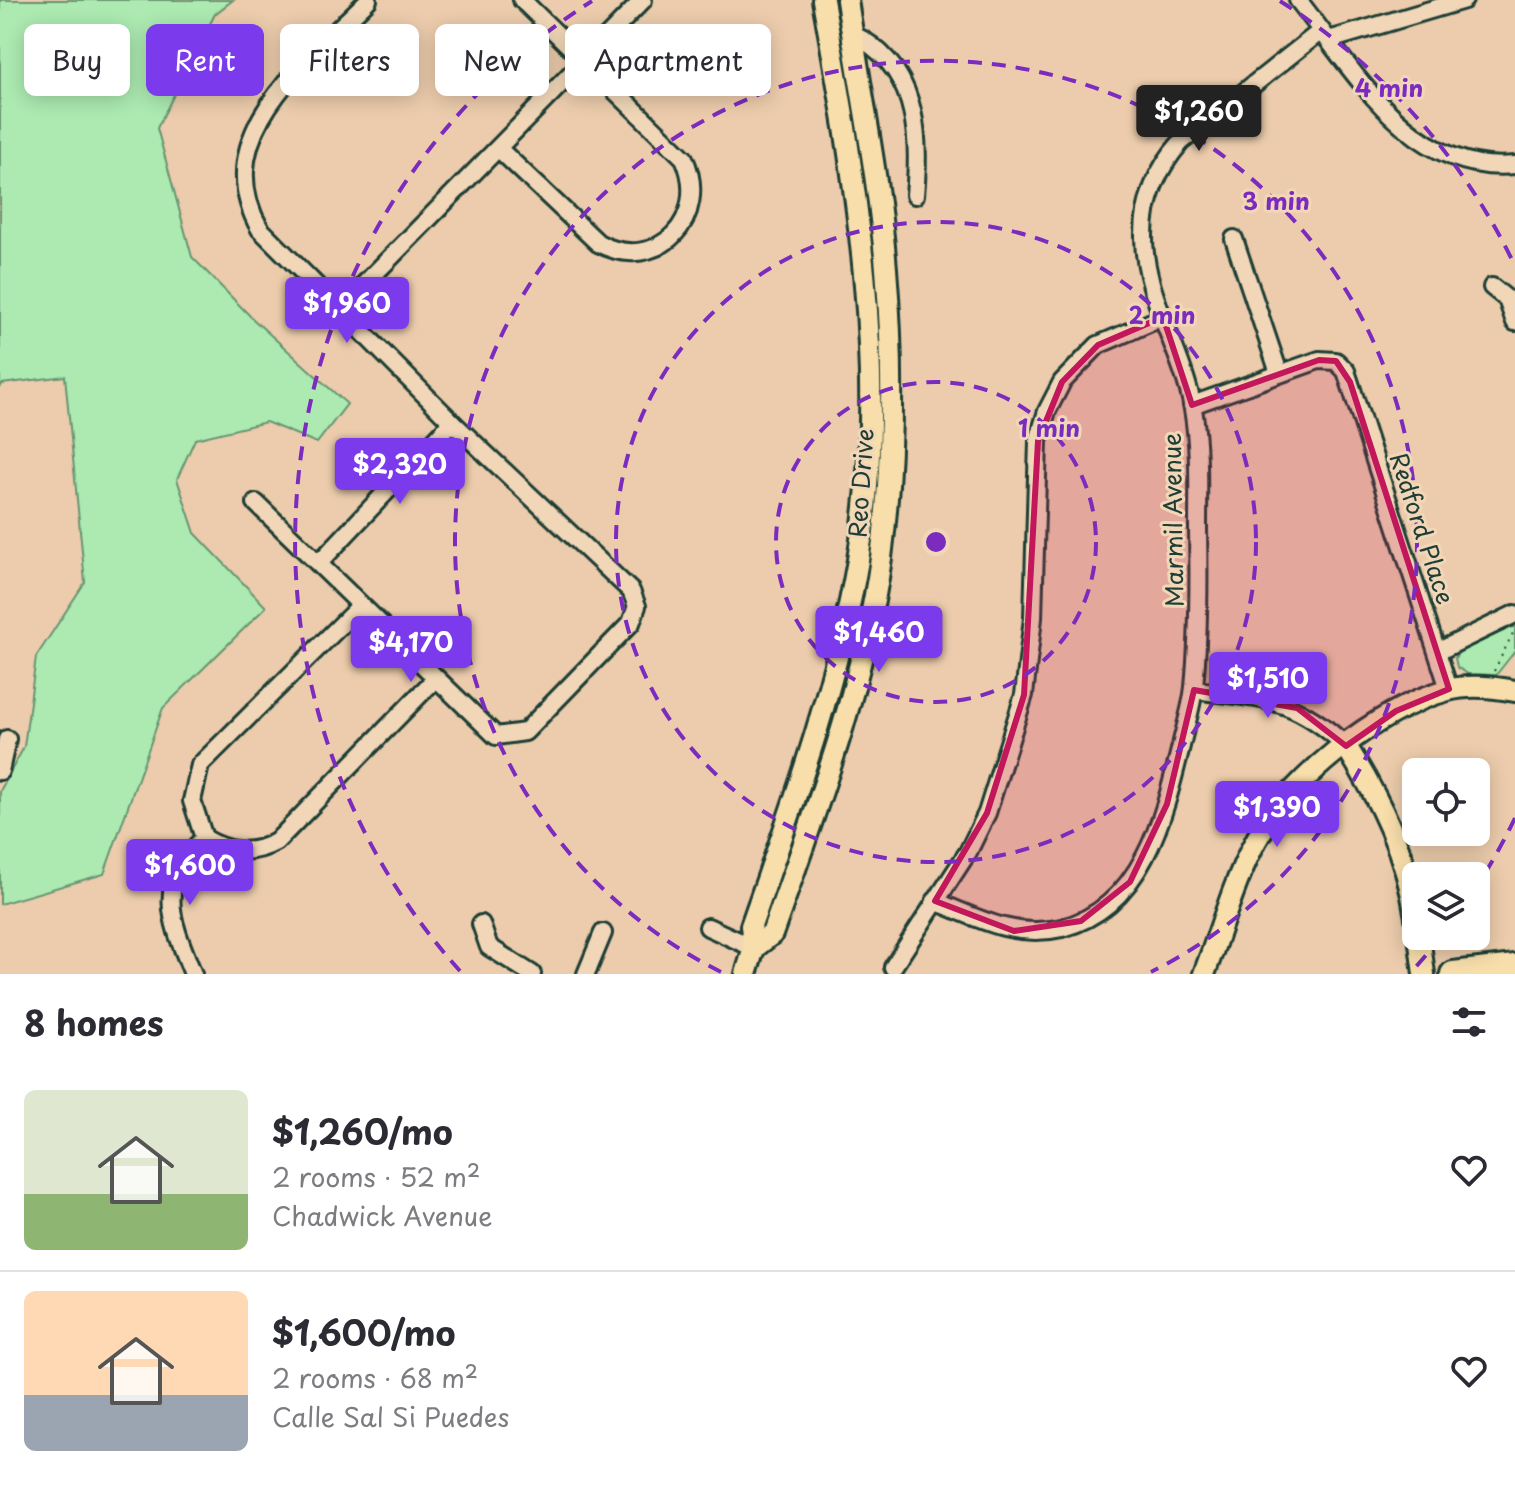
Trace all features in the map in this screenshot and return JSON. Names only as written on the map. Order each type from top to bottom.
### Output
[{"type":"highway","points":[[1453,974],[1515,967]]},
{"type":"main road","name":"Reo Drive","points":[[746,974],[754,948],[751,926],[817,737],[841,647],[858,558],[867,463],[870,366],[864,272],[823,0]]},
{"type":"main road","name":"Reo Drive","points":[[754,948],[772,934],[838,746],[881,560],[890,464],[892,365],[886,267],[847,0]]},
{"type":"main road","points":[[1204,974],[1252,848],[1283,799],[1322,762],[1396,711],[1449,689],[1492,687],[1515,691]]},
{"type":"main road","points":[[1346,746],[1388,819],[1404,862]]},
{"type":"main road","points":[[1421,950],[1424,974]]},
{"type":"street","points":[[256,503],[496,736],[525,732],[631,623],[636,612],[634,596],[452,422],[260,229],[254,219],[245,168],[250,137],[269,101],[368,0]]},
{"type":"street","points":[[522,0],[565,42]]},
{"type":"street","points":[[620,24],[643,0]]},
{"type":"street","points":[[1298,0],[1395,121],[1419,140],[1455,159],[1515,165]]},
{"type":"street","points":[[1325,36],[1464,0]]},
{"type":"street","points":[[852,34],[883,52],[907,94],[917,145],[915,195]]},
{"type":"street","name":"Marmil Avenue","points":[[935,901],[1001,928],[1027,932],[1066,927],[1108,905],[1139,869],[1167,804],[1194,690],[1198,445],[1192,405],[1163,317],[1144,238],[1146,207],[1163,165],[1181,142],[1325,36]]},
{"type":"street","points":[[340,309],[565,81]]},
{"type":"street","points":[[499,149],[607,248],[627,253],[646,251],[676,232],[687,215],[692,195],[684,158],[620,96]]},
{"type":"street","points":[[1192,405],[1279,373],[1234,239]]},
{"type":"street","points":[[1492,287],[1507,299],[1515,322]]},
{"type":"street","points":[[893,967],[968,852],[987,813],[1024,695],[1033,618],[1038,441],[1047,411],[1062,382],[1098,345],[1163,317]]},
{"type":"street","name":"Redford Place","points":[[1279,373],[1319,360],[1336,361],[1346,371],[1449,689]]},
{"type":"street","points":[[319,563],[452,422]]},
{"type":"street","points":[[360,606],[200,765],[192,801],[204,838],[238,852],[258,850],[276,842],[435,679]]},
{"type":"street","points":[[1439,651],[1515,614]]},
{"type":"street","points":[[1194,690],[1264,699],[1297,708],[1319,720],[1346,746]]},
{"type":"street","points":[[0,771],[7,739]]},
{"type":"street","points":[[193,974],[172,922],[171,899],[181,864],[204,838]]},
{"type":"street","points":[[481,924],[489,947],[532,974]]},
{"type":"street","points":[[708,927],[754,948]]},
{"type":"street","points":[[586,974],[603,933]]},
{"type":"path","points":[[1492,687],[1496,661],[1515,630]]},
{"type":"highlighted area","points":[[1163,317],[1192,405],[1319,360],[1336,361],[1350,382],[1449,689],[1396,711],[1346,746],[1297,708],[1194,690],[1167,804],[1130,882],[1081,921],[1014,931],[935,901],[987,813],[1024,695],[1038,441],[1062,382],[1098,345]]},
{"type":"green space","points":[[0,0],[233,0],[215,14],[210,24],[146,24],[146,96],[173,96],[157,128],[192,257],[254,320],[347,404],[317,443],[266,422],[195,439],[177,479],[195,533],[266,607],[163,708],[104,874],[0,904],[0,791],[24,747],[36,657],[85,582],[65,376],[2,384],[0,388]]},
{"type":"green space","points":[[1515,626],[1515,651],[1496,675],[1468,674],[1457,667],[1455,658],[1462,648]]}]
